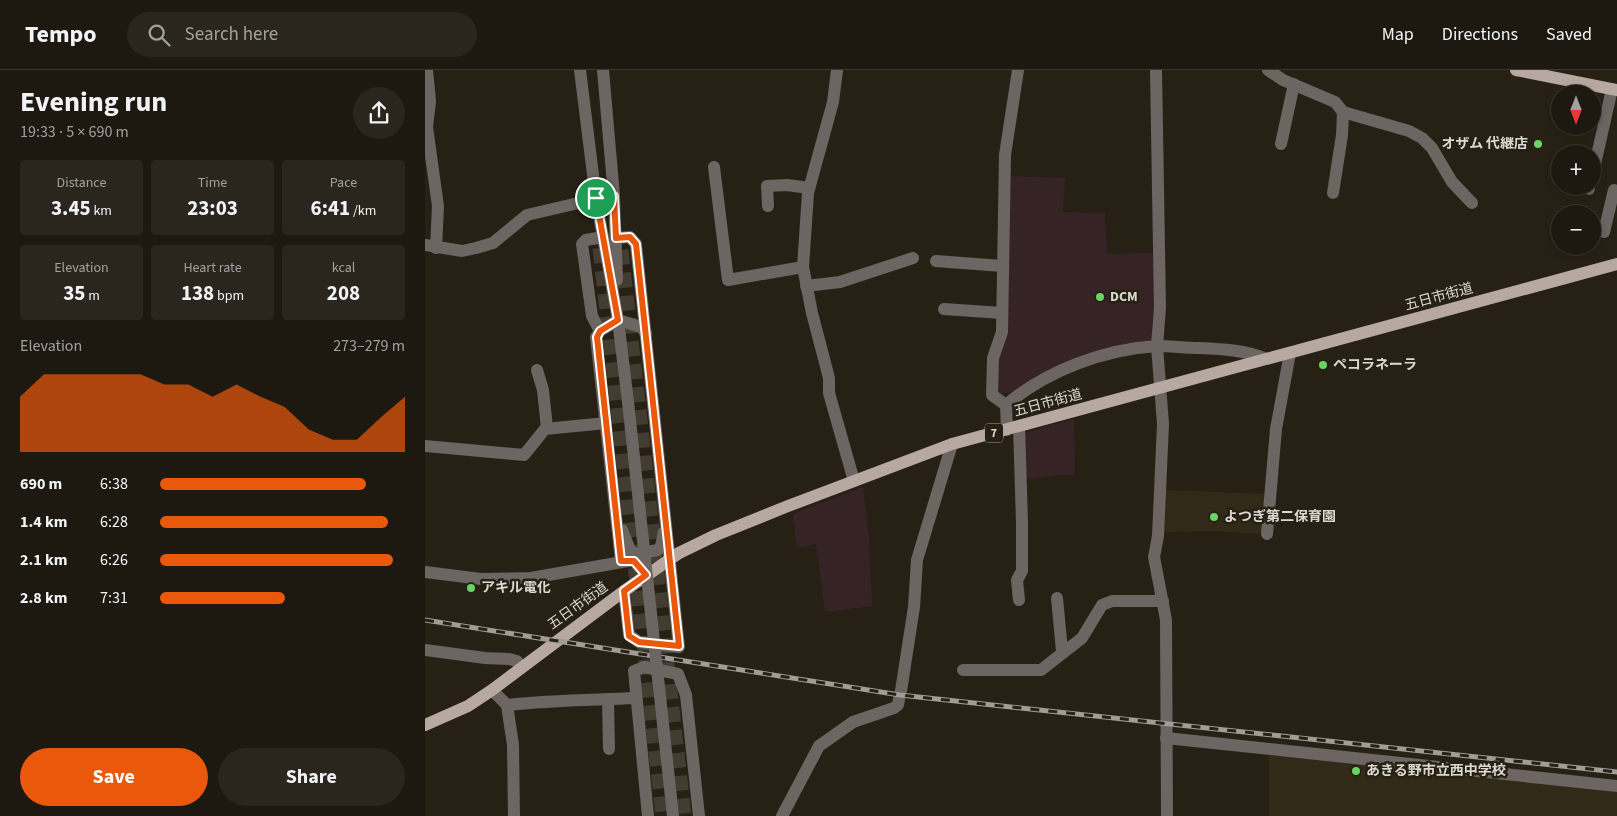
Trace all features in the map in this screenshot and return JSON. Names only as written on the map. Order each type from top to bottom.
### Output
[{"type":"main road","points":[[1516,70],[1615,90]]},
{"type":"main road","name":"五日市街道","points":[[425,725],[468,706],[670,558],[716,534],[952,444],[1617,264]]},
{"type":"street","points":[[427,70],[430,101],[427,127],[438,206],[429,248],[462,251],[493,243],[527,214],[549,209],[562,209],[596,198],[614,196]]},
{"type":"street","points":[[580,70],[596,198],[610,238]]},
{"type":"street","points":[[603,70],[614,196],[610,238],[673,816]]},
{"type":"street","points":[[837,70],[833,102],[809,188],[803,267],[829,378],[829,393],[854,481]]},
{"type":"street","points":[[1018,70],[1005,155],[1002,332],[993,358],[992,396],[1006,405],[1013,428],[1023,522],[1021,571],[1017,580],[1019,600]]},
{"type":"street","points":[[1157,70],[1161,308],[1157,346],[1163,424],[1158,536],[1154,558],[1166,620],[1167,816]]},
{"type":"street","points":[[1268,70],[1335,102],[1343,112],[1409,131],[1422,138],[1432,148],[1453,182],[1472,203]]},
{"type":"street","points":[[1281,144],[1294,84]]},
{"type":"street","points":[[1600,145],[1615,90]]},
{"type":"street","points":[[1333,193],[1342,135],[1343,112]]},
{"type":"street","points":[[714,167],[728,280],[803,267]]},
{"type":"street","points":[[768,206],[767,186],[809,188]]},
{"type":"street","points":[[1603,232],[1613,208],[1614,190]]},
{"type":"street","points":[[600,331],[592,316],[582,244],[586,240],[630,237],[636,244],[679,646],[639,642],[629,636],[624,591]]},
{"type":"street","points":[[806,286],[840,282],[913,258]]},
{"type":"street","points":[[936,261],[1002,266]]},
{"type":"street","points":[[945,309],[1002,314]]},
{"type":"street","points":[[621,561],[597,337],[600,331],[618,320],[641,327],[646,333]]},
{"type":"street","points":[[1006,405],[1027,388],[1071,367],[1124,351],[1157,346],[1229,350],[1256,354],[1267,359]]},
{"type":"street","points":[[1267,534],[1276,430],[1290,353]]},
{"type":"street","points":[[537,370],[543,390],[547,428]]},
{"type":"street","points":[[425,446],[524,454],[547,428],[606,423]]},
{"type":"street","points":[[782,816],[819,746],[853,722],[898,705],[914,608],[917,560],[952,444]]},
{"type":"street","points":[[617,525],[624,532],[630,550],[635,554],[658,550],[661,546],[666,518]]},
{"type":"street","points":[[425,572],[481,579],[531,578],[621,561],[634,561],[646,575]]},
{"type":"street","points":[[1057,598],[1062,652]]},
{"type":"street","points":[[963,670],[1041,670],[1082,638],[1102,605],[1112,600],[1163,601]]},
{"type":"street","points":[[425,650],[485,658],[509,659],[517,661],[521,668]]},
{"type":"street","points":[[649,816],[635,698],[634,671],[644,667],[678,674],[685,695],[699,816]]},
{"type":"street","points":[[492,690],[507,705],[513,745],[514,816]]},
{"type":"street","points":[[507,705],[556,700],[584,702],[635,698]]},
{"type":"street","points":[[608,700],[609,749]]},
{"type":"street","points":[[1166,738],[1617,786]]},
{"type":"shaded area","points":[[1008,176],[1065,178],[1063,212],[1105,213],[1107,254],[1154,253],[1156,309],[1152,343],[1014,392],[996,394]]},
{"type":"shaded area","points":[[1074,419],[1075,474],[1024,479],[1021,434]]},
{"type":"shaded area","points":[[863,487],[869,537],[872,606],[825,612],[816,544],[797,548],[793,518],[795,513]]},
{"type":"shaded area","name":"よつぎ第二保育園","points":[[1165,490],[1265,494],[1262,531],[1258,534],[1218,531],[1164,532]]},
{"type":"shaded area","name":"あきる野市立西中学校","points":[[1269,752],[1617,789],[1617,816],[1269,816]]},
{"type":"tunnel","points":[[600,248],[663,816]]},
{"type":"tunnel","points":[[621,250],[684,816]]},
{"type":"railway","points":[[425,620],[900,695],[1617,772]]},
{"type":"place","name":"オザム 代継店","points":[[1538,144]]},
{"type":"place","name":"DCM","points":[[1100,297]]},
{"type":"place","name":"ペコラネーラ","points":[[1323,365]]},
{"type":"place","name":"よつぎ第二保育園","points":[[1214,517]]},
{"type":"place","name":"アキル電化","points":[[471,588]]},
{"type":"place","name":"あきる野市立西中学校","points":[[1356,771]]},
{"type":"route","points":[[614,196],[616,238],[630,237],[636,244],[679,646],[639,642],[629,636],[624,591],[646,575],[634,561],[621,561],[597,337],[600,331],[618,320],[596,198],[614,196]]}]
